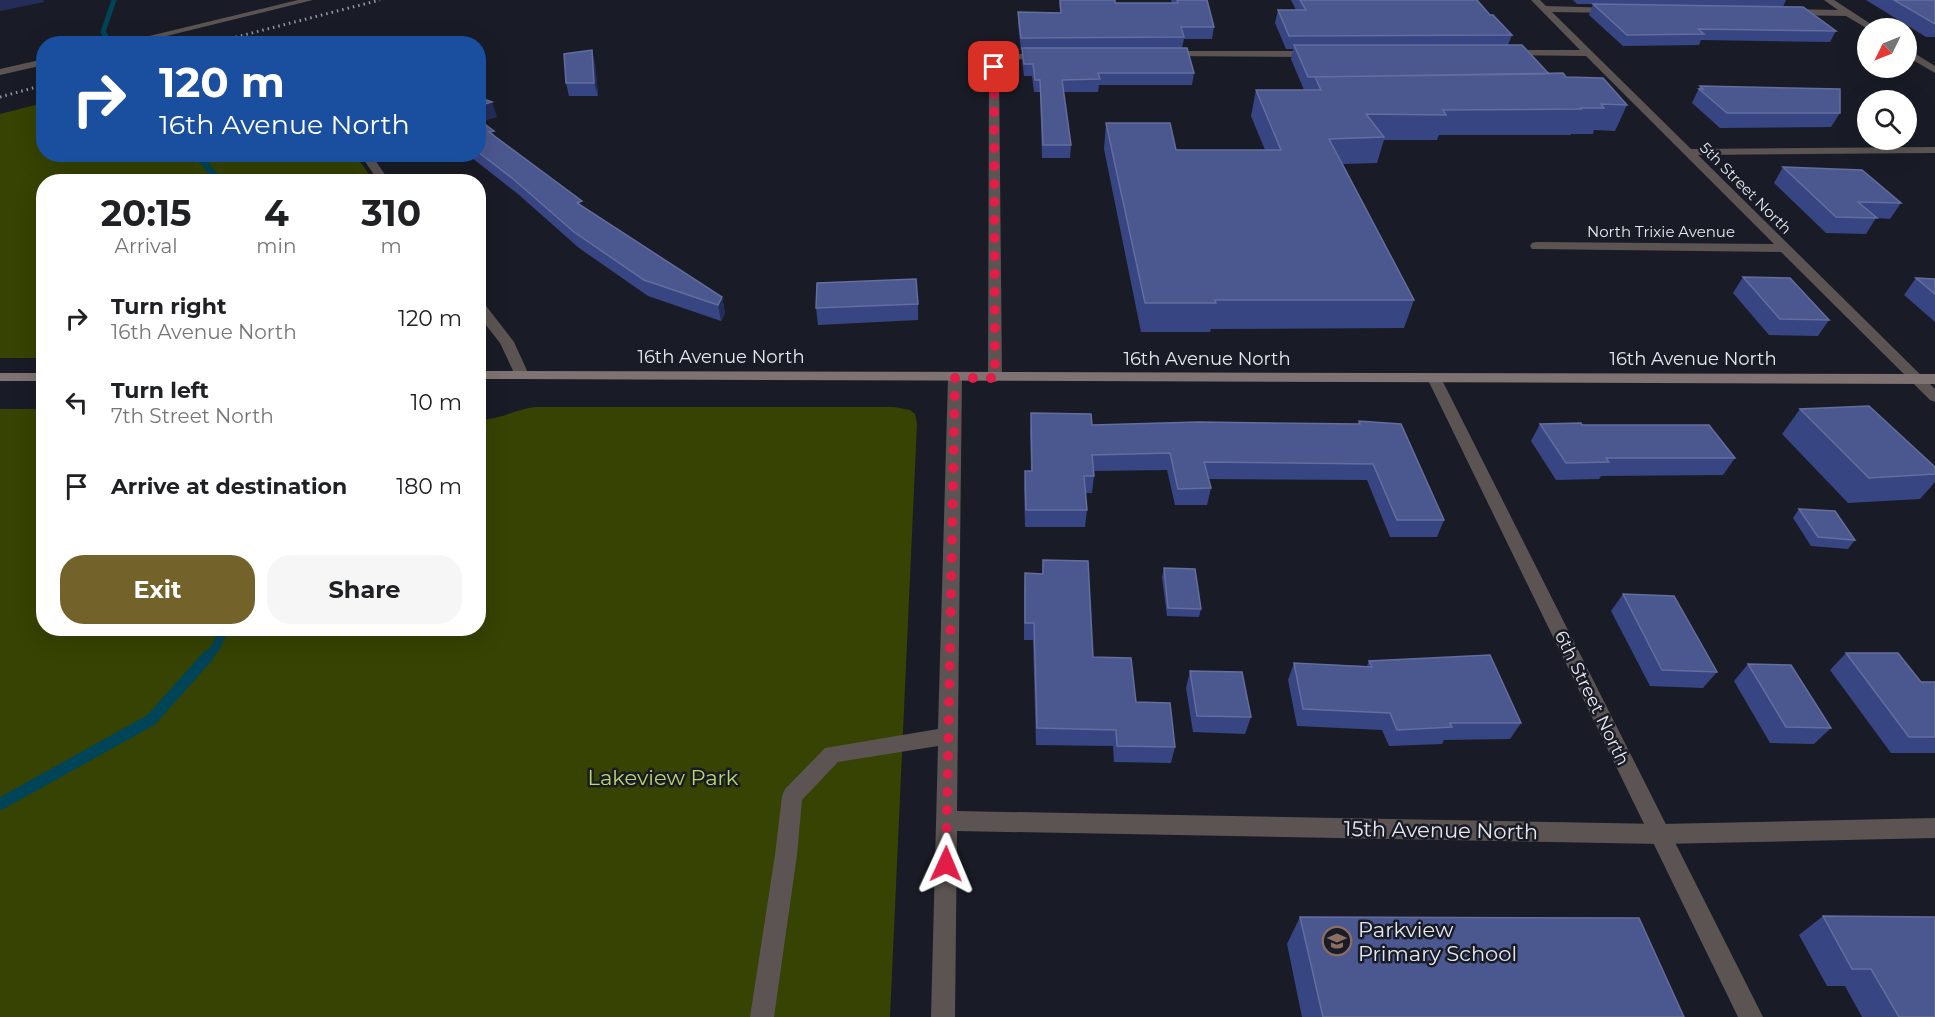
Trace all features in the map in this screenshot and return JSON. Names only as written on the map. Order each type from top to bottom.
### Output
[{"type":"main road","name":"16th Avenue North","points":[[486,375],[1935,379]]},
{"type":"main road","points":[[0,377],[36,377]]},
{"type":"street","points":[[154,36],[309,0]]},
{"type":"street","name":"5th Street North","points":[[1536,0],[1622,92],[1688,152],[1935,397]]},
{"type":"street","points":[[1828,0],[1857,19]]},
{"type":"street","points":[[1545,9],[1626,10]]},
{"type":"street","points":[[1778,12],[1848,13]]},
{"type":"street","points":[[1494,53],[1588,53]]},
{"type":"street","points":[[995,378],[994,67],[1003,58],[1057,54]]},
{"type":"street","points":[[1151,54],[1329,54]]},
{"type":"street","points":[[1917,58],[1935,70]]},
{"type":"street","points":[[0,72],[36,64]]},
{"type":"street","points":[[1688,152],[1935,150]]},
{"type":"street","name":"North Trixie Avenue","points":[[1536,246],[1785,248]]},
{"type":"street","points":[[486,315],[507,342],[522,375]]},
{"type":"street","points":[[943,1017],[955,378]]},
{"type":"street","name":"6th Street North","points":[[1434,378],[1751,1017]]},
{"type":"street","points":[[762,1017],[786,855],[792,796],[832,754],[948,736]]},
{"type":"street","name":"15th Avenue North","points":[[947,821],[1660,834],[1935,828]]},
{"type":"green space","points":[[36,105],[36,162],[360,162],[369,174],[36,174],[36,358],[0,358],[0,114]]},
{"type":"green space","name":"Lakeview Park","points":[[536,407],[894,407],[910,410],[915,414],[917,424],[890,1017],[0,1017],[0,409],[36,409],[36,636],[486,636],[486,419]]},
{"type":"building","points":[[1060,0],[1178,3],[1177,0],[1207,0],[1214,27],[1181,27],[1184,37],[1021,38],[1018,12],[1061,13]]},
{"type":"building","points":[[1300,0],[1477,0],[1512,35],[1289,36],[1278,10],[1306,10]]},
{"type":"building","points":[[1894,0],[1935,0],[1935,24]]},
{"type":"building","points":[[1593,4],[1803,7],[1836,31],[1698,29],[1704,34],[1627,35]]},
{"type":"building","points":[[1294,45],[1522,45],[1549,74],[1308,77]]},
{"type":"building","points":[[1022,48],[1187,48],[1194,73],[1098,73],[1100,79],[1062,80],[1071,145],[1043,145],[1040,80],[1035,80],[1033,64],[1024,64]]},
{"type":"building","points":[[592,50],[594,83],[566,83],[564,54]]},
{"type":"building","points":[[1563,73],[1566,77],[1603,78],[1627,105],[1601,104],[1604,108],[1580,108],[1582,109],[1443,110],[1446,115],[1366,114],[1384,137],[1329,139],[1414,300],[1215,300],[1216,303],[1145,303],[1106,123],[1170,123],[1176,150],[1281,150],[1256,90],[1321,90],[1315,77]]},
{"type":"building","points":[[1700,86],[1840,89],[1840,113],[1727,113],[1699,89],[1703,89]]},
{"type":"building","points":[[486,125],[494,131],[489,132],[582,201],[577,203],[722,297],[718,305],[644,280],[574,232],[486,158]]},
{"type":"building","points":[[1783,167],[1862,170],[1901,203],[1858,202],[1877,218],[1836,217]]},
{"type":"building","points":[[1743,277],[1790,278],[1829,320],[1780,319]]},
{"type":"building","points":[[1916,278],[1935,279],[1935,294]]},
{"type":"building","points":[[916,279],[918,304],[816,308],[817,283]]},
{"type":"building","points":[[1869,406],[1935,467],[1935,474],[1869,478],[1800,409]]},
{"type":"building","points":[[1031,413],[1091,414],[1092,425],[1198,422],[1360,424],[1359,421],[1401,424],[1444,520],[1397,520],[1373,464],[1204,462],[1211,488],[1178,489],[1170,453],[1092,455],[1094,476],[1084,476],[1087,510],[1026,510],[1025,471],[1032,471]]},
{"type":"building","points":[[1581,423],[1582,425],[1709,425],[1735,458],[1606,458],[1609,462],[1566,463],[1540,424]]},
{"type":"building","points":[[1799,509],[1835,511],[1855,540],[1818,537]]},
{"type":"building","points":[[1043,560],[1088,561],[1093,657],[1131,658],[1136,702],[1170,703],[1175,747],[1117,746],[1116,730],[1037,728],[1034,623],[1025,623],[1025,573],[1043,574]]},
{"type":"building","points":[[1164,568],[1195,569],[1201,609],[1168,608]]},
{"type":"building","points":[[1623,594],[1674,596],[1717,672],[1662,670]]},
{"type":"building","points":[[1846,653],[1898,653],[1921,682],[1935,682],[1935,737],[1909,737]]},
{"type":"building","points":[[1490,655],[1521,723],[1450,723],[1452,727],[1397,730],[1390,713],[1303,709],[1294,663],[1372,667],[1369,661]]},
{"type":"building","points":[[1748,664],[1791,665],[1831,728],[1786,727]]},
{"type":"building","points":[[1190,671],[1242,672],[1251,717],[1197,716]]},
{"type":"building","points":[[1823,916],[1935,917],[1935,1017],[1899,1017],[1871,969],[1852,969]]},
{"type":"building","points":[[1300,917],[1639,918],[1684,1017],[1323,1017]]},
{"type":"waterway","points":[[106,36],[103,32],[114,0]]},
{"type":"waterway","points":[[203,162],[206,166]]},
{"type":"waterway","points":[[205,164],[213,174]]},
{"type":"waterway","points":[[207,658],[216,647],[221,636]]},
{"type":"waterway","points":[[0,804],[151,720],[208,656]]},
{"type":"railway","points":[[240,36],[380,0]]},
{"type":"railway","points":[[0,97],[36,87]]},
{"type":"place","name":"Parkview Primary School","points":[[1337,941]]},
{"type":"route","points":[[946,864],[955,378],[995,378],[994,67]]}]
